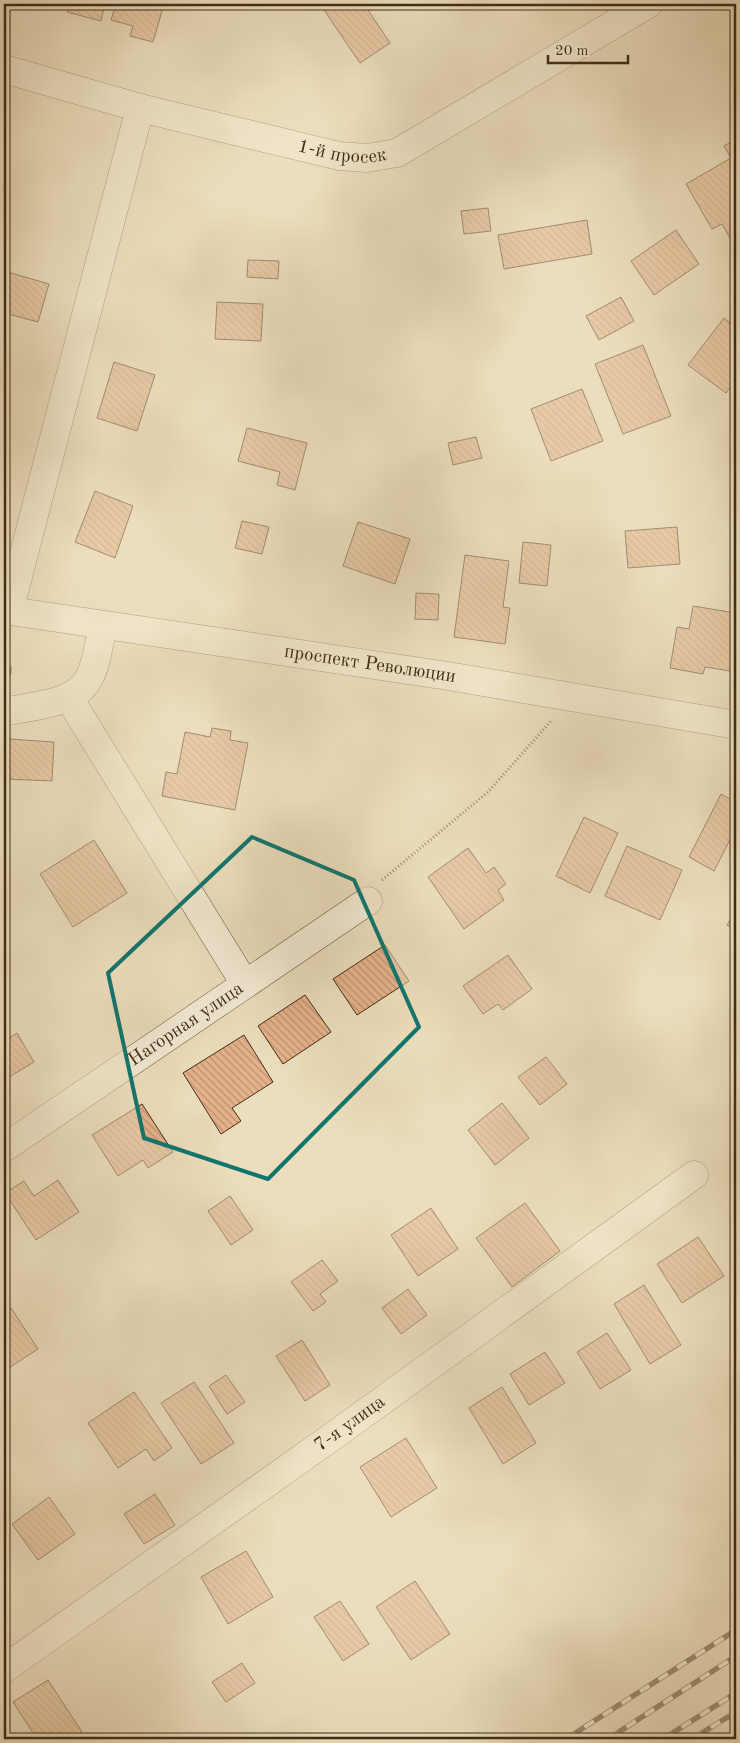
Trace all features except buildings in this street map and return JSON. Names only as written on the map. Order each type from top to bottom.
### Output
[{"type":"street","name":"1-й просек","points":[[4,69],[140,108],[339,156],[367,158],[397,153],[648,4]]},
{"type":"street","points":[[6,610],[140,108]]},
{"type":"street","name":"проспект Революции","points":[[6,610],[448,676],[736,725]]},
{"type":"street","points":[[4,712],[69,698],[87,682],[95,663],[103,625]]},
{"type":"street","points":[[69,698],[245,984]]},
{"type":"street","name":"Нагорная улица","points":[[4,1148],[368,901]]},
{"type":"street","name":"7-я улица","points":[[4,1669],[336,1434],[694,1175]]},
{"type":"path","points":[[368,901],[380,882],[488,792],[573,697]]},
{"type":"highlighted area","points":[[252,837],[354,880],[419,1027],[268,1179],[144,1138],[108,973]]},
{"type":"railway","points":[[566,1739],[736,1630]]},
{"type":"railway","points":[[608,1739],[736,1656]]},
{"type":"railway","points":[[663,1739],[736,1693]]},
{"type":"railway","points":[[692,1739],[736,1712]]}]
